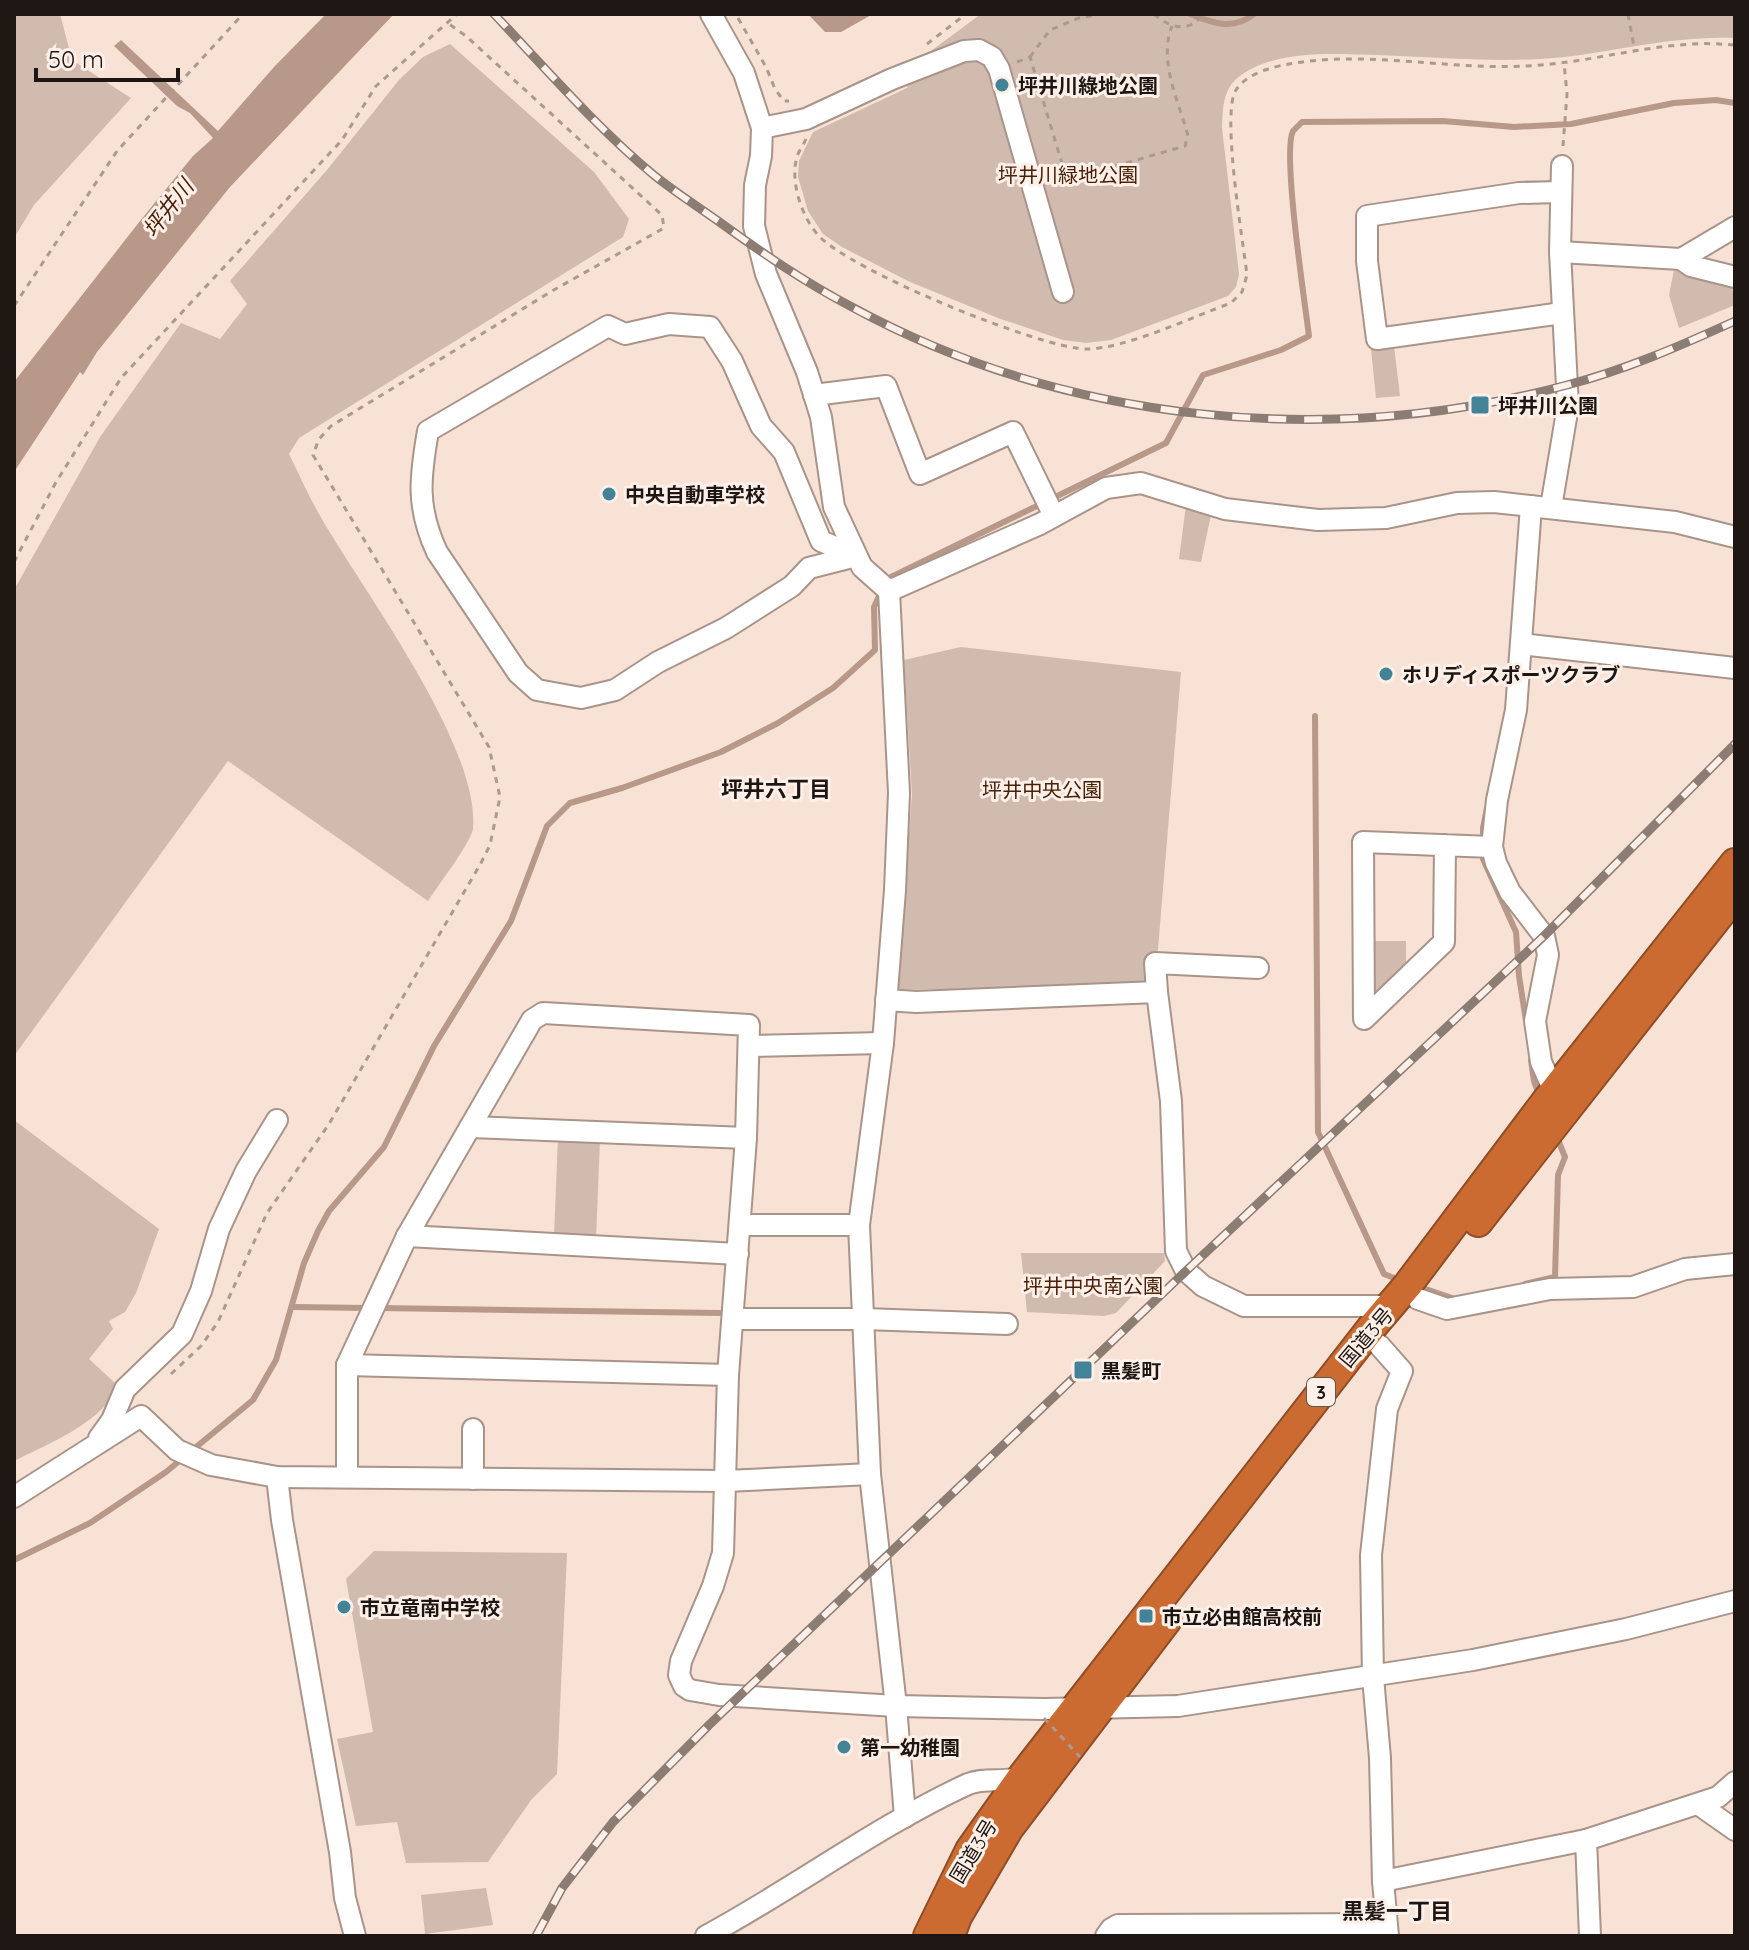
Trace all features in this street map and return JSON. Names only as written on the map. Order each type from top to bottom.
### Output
[{"type":"highway","name":"国道3号","points":[[928,1936],[970,1850],[1021,1778],[1089,1707],[1379,1345],[1404,1303],[1554,1091],[1735,863]]},
{"type":"highway","name":"国道3号","points":[[950,1936],[957,1917],[1009,1828],[1074,1753],[1089,1707],[1372,1327],[1404,1303],[1735,895]]},
{"type":"street","points":[[711,14],[744,73],[762,128],[754,226],[766,274],[821,417],[834,507],[859,562]]},
{"type":"street","points":[[762,128],[806,119],[892,79],[964,51],[979,50],[992,57],[999,69],[1063,292]]},
{"type":"street","points":[[1554,1091],[1541,1062],[1535,1021],[1548,955],[1544,936],[1510,892],[1485,847],[1516,710],[1521,644],[1541,507],[1568,406],[1560,252],[1562,157]]},
{"type":"street","points":[[1560,192],[1519,193],[1367,216],[1367,261],[1377,339],[1562,313]]},
{"type":"street","points":[[1681,259],[1735,227]]},
{"type":"street","points":[[1560,252],[1681,259],[1691,266],[1735,277]]},
{"type":"street","points":[[859,562],[809,568],[792,586],[726,628],[658,662],[615,690],[581,698],[537,690],[518,673],[437,552],[429,535],[423,516],[420,479],[428,431],[608,326],[625,334],[669,324],[710,327],[732,361],[761,426],[784,452],[821,541],[859,562],[889,591],[899,793],[895,890],[883,1043],[859,1225],[870,1474],[905,1817]]},
{"type":"street","points":[[814,395],[886,386],[920,474],[1013,432],[1052,511]]},
{"type":"street","points":[[889,591],[1052,511],[1106,488],[1141,483],[1225,509],[1318,520],[1386,518],[1457,503],[1494,502],[1675,522],[1735,537]]},
{"type":"street","points":[[1521,644],[1735,668]]},
{"type":"street","points":[[1445,845],[1444,942],[1364,1019],[1363,842],[1445,845],[1485,847]]},
{"type":"street","points":[[1258,968],[1155,963],[1171,1101],[1176,1251],[1186,1271],[1203,1286],[1244,1306],[1404,1303],[1447,1309],[1550,1289],[1633,1287],[1685,1269],[1735,1264]]},
{"type":"street","points":[[886,1000],[916,1002],[1157,992]]},
{"type":"street","points":[[347,1477],[347,1365],[407,1236],[532,1020],[543,1013],[749,1025],[746,1138],[728,1375],[723,1553],[713,1586],[681,1661],[679,1675],[684,1686],[690,1690],[719,1695],[896,1706],[1178,1706],[1373,1677],[1611,1632],[1735,1601]]},
{"type":"street","points":[[750,1046],[883,1043]]},
{"type":"street","points":[[94,1445],[112,1420],[125,1389],[182,1334],[201,1291],[219,1229],[246,1171],[277,1120]]},
{"type":"street","points":[[470,1127],[746,1138]]},
{"type":"street","points":[[740,1225],[859,1225]]},
{"type":"street","points":[[407,1236],[738,1254]]},
{"type":"street","points":[[734,1319],[1007,1324]]},
{"type":"street","points":[[1106,1936],[1118,1925],[1134,1924],[1387,1930],[1380,1758],[1373,1677],[1371,1555],[1387,1409],[1402,1371],[1379,1345]]},
{"type":"street","points":[[347,1365],[728,1375]]},
{"type":"street","points":[[14,1497],[141,1416],[177,1450],[211,1465],[277,1477],[726,1481],[870,1474]]},
{"type":"street","points":[[473,1429],[473,1479]]},
{"type":"street","points":[[277,1477],[345,1898],[355,1936]]},
{"type":"street","points":[[706,1936],[750,1913],[905,1817],[972,1782],[1021,1778],[1074,1753]]},
{"type":"street","points":[[1383,1881],[1586,1840],[1718,1797],[1735,1782]]},
{"type":"street","points":[[1698,1804],[1735,1830]]},
{"type":"street","points":[[1586,1840],[1590,1936]]},
{"type":"path","points":[[14,306],[117,151],[243,14]]},
{"type":"path","points":[[14,562],[55,484],[121,378],[342,140],[376,86],[457,14]]},
{"type":"path","points":[[735,14],[784,101],[802,102],[810,132],[796,159],[794,177],[804,213],[818,235],[837,250],[904,286],[993,323],[1059,345],[1097,348],[1111,347],[1231,303],[1242,292],[1247,275],[1230,111],[1237,87],[1253,74],[1288,64],[1338,60],[1522,66],[1564,63],[1694,43],[1735,45]]},
{"type":"path","points":[[999,69],[1030,57],[1050,30],[1079,18],[1101,14]]},
{"type":"path","points":[[1154,14],[1172,26],[1191,26],[1203,14]]},
{"type":"path","points":[[1628,14],[1635,52]]},
{"type":"path","points":[[164,1379],[185,1364],[218,1322],[267,1213],[329,1124],[481,863],[490,845],[500,797],[489,747],[313,455],[319,439],[331,426],[409,378],[552,291],[664,228],[662,215],[449,24]]},
{"type":"path","points":[[1030,57],[1067,180],[1185,146],[1188,136],[1167,62],[1172,26]]},
{"type":"path","points":[[1562,157],[1567,83],[1564,63]]},
{"type":"path","points":[[1044,1718],[1074,1753]]},
{"type":"green space","points":[[14,14],[60,14],[72,60],[131,98],[34,205],[14,238]]},
{"type":"green space","name":"坪井川緑地公園","points":[[981,14],[1735,14],[1735,38],[1690,39],[1532,59],[1314,54],[1283,58],[1253,68],[1231,85],[1222,118],[1239,274],[1236,287],[1228,296],[1111,340],[1086,343],[1063,340],[998,318],[908,281],[823,234],[808,211],[798,177],[799,161],[813,132],[907,88],[920,59]]},
{"type":"green space","points":[[450,44],[594,172],[629,219],[623,237],[299,438],[289,454],[319,514],[439,712],[458,755],[470,794],[471,835],[428,901],[228,761],[14,1056],[14,590],[100,437],[181,323],[220,339],[247,304],[230,281],[327,170],[399,80],[423,57]]},
{"type":"green space","points":[[1674,270],[1732,286],[1735,305],[1679,328],[1669,295]]},
{"type":"green space","points":[[1394,346],[1400,396],[1376,398],[1371,349]]},
{"type":"green space","points":[[1186,505],[1211,515],[1201,562],[1179,559]]},
{"type":"green space","name":"坪井中央公園","points":[[961,647],[1181,672],[1155,985],[897,990],[912,795],[904,660]]},
{"type":"green space","points":[[1372,941],[1406,941],[1406,970],[1379,996],[1371,993]]},
{"type":"green space","points":[[14,1120],[159,1229],[136,1293],[125,1312],[109,1321],[113,1329],[89,1359],[115,1383],[107,1404],[74,1430],[14,1461]]},
{"type":"green space","points":[[558,1137],[600,1139],[596,1239],[554,1237]]},
{"type":"green space","name":"坪井中央南公園","points":[[1021,1253],[1164,1253],[1165,1261],[1116,1313],[1104,1316],[1027,1312]]},
{"type":"green space","points":[[374,1551],[567,1553],[557,1774],[531,1800],[488,1862],[406,1863],[397,1822],[356,1826],[337,1739],[373,1732],[346,1579]]},
{"type":"green space","points":[[486,1888],[493,1925],[425,1934],[421,1895]]},
{"type":"water","name":"坪井川","points":[[326,14],[394,14],[230,187],[97,352],[83,375],[80,372],[14,472],[14,382],[193,156],[213,138],[190,113],[177,106],[114,46],[121,40],[218,131]]},
{"type":"water","points":[[808,14],[873,14],[841,32],[825,32]]},
{"type":"waterway","points":[[1190,14],[1222,24],[1238,22],[1254,14]]},
{"type":"waterway","points":[[14,1560],[90,1523],[166,1472],[253,1400],[276,1360],[304,1263],[318,1231],[329,1211],[384,1147],[434,1046],[511,921],[547,826],[570,803],[622,788],[721,752],[778,723],[833,688],[875,650],[874,607],[887,579],[1166,443],[1203,375],[1281,350],[1309,336],[1290,168],[1293,131],[1302,122],[1443,121],[1514,127],[1571,124],[1674,103],[1716,100],[1735,103]]},
{"type":"waterway","points":[[1315,716],[1318,1132],[1384,1274],[1402,1281]]},
{"type":"waterway","points":[[1487,808],[1483,828],[1483,859],[1516,932],[1526,1021]]},
{"type":"waterway","points":[[1531,1060],[1539,1095]]},
{"type":"waterway","points":[[1525,1284],[1555,1277],[1558,1175],[1565,1157],[1556,1135]]},
{"type":"waterway","points":[[1417,1286],[1455,1299]]},
{"type":"waterway","points":[[292,1307],[368,1308]]},
{"type":"waterway","points":[[379,1308],[720,1313]]},
{"type":"railway","points":[[494,14],[634,158],[750,244],[852,307],[935,347],[1021,378],[1110,400],[1202,414],[1294,419],[1386,416],[1477,405],[1567,385],[1610,372],[1735,321]]},
{"type":"railway","points":[[536,1936],[562,1888],[613,1822],[709,1725],[1544,936],[1735,744]]},
{"type":"place","name":"坪井川綠地公園","points":[[1002,85]]},
{"type":"place","name":"坪井川公園","points":[[1480,405]]},
{"type":"place","name":"中央自動車学校","points":[[609,494]]},
{"type":"place","name":"ホリディスポーツクラブ","points":[[1386,674]]},
{"type":"place","name":"黒髪町","points":[[1083,1370]]},
{"type":"place","name":"市立竜南中学校","points":[[344,1607]]},
{"type":"place","name":"市立必由館高校前","points":[[1146,1616]]},
{"type":"place","name":"第一幼稚園","points":[[844,1747]]},
{"type":"district","name":"坪井六丁目","points":[[776,789]]},
{"type":"district","name":"黒髪一丁目","points":[[1397,1911]]}]
